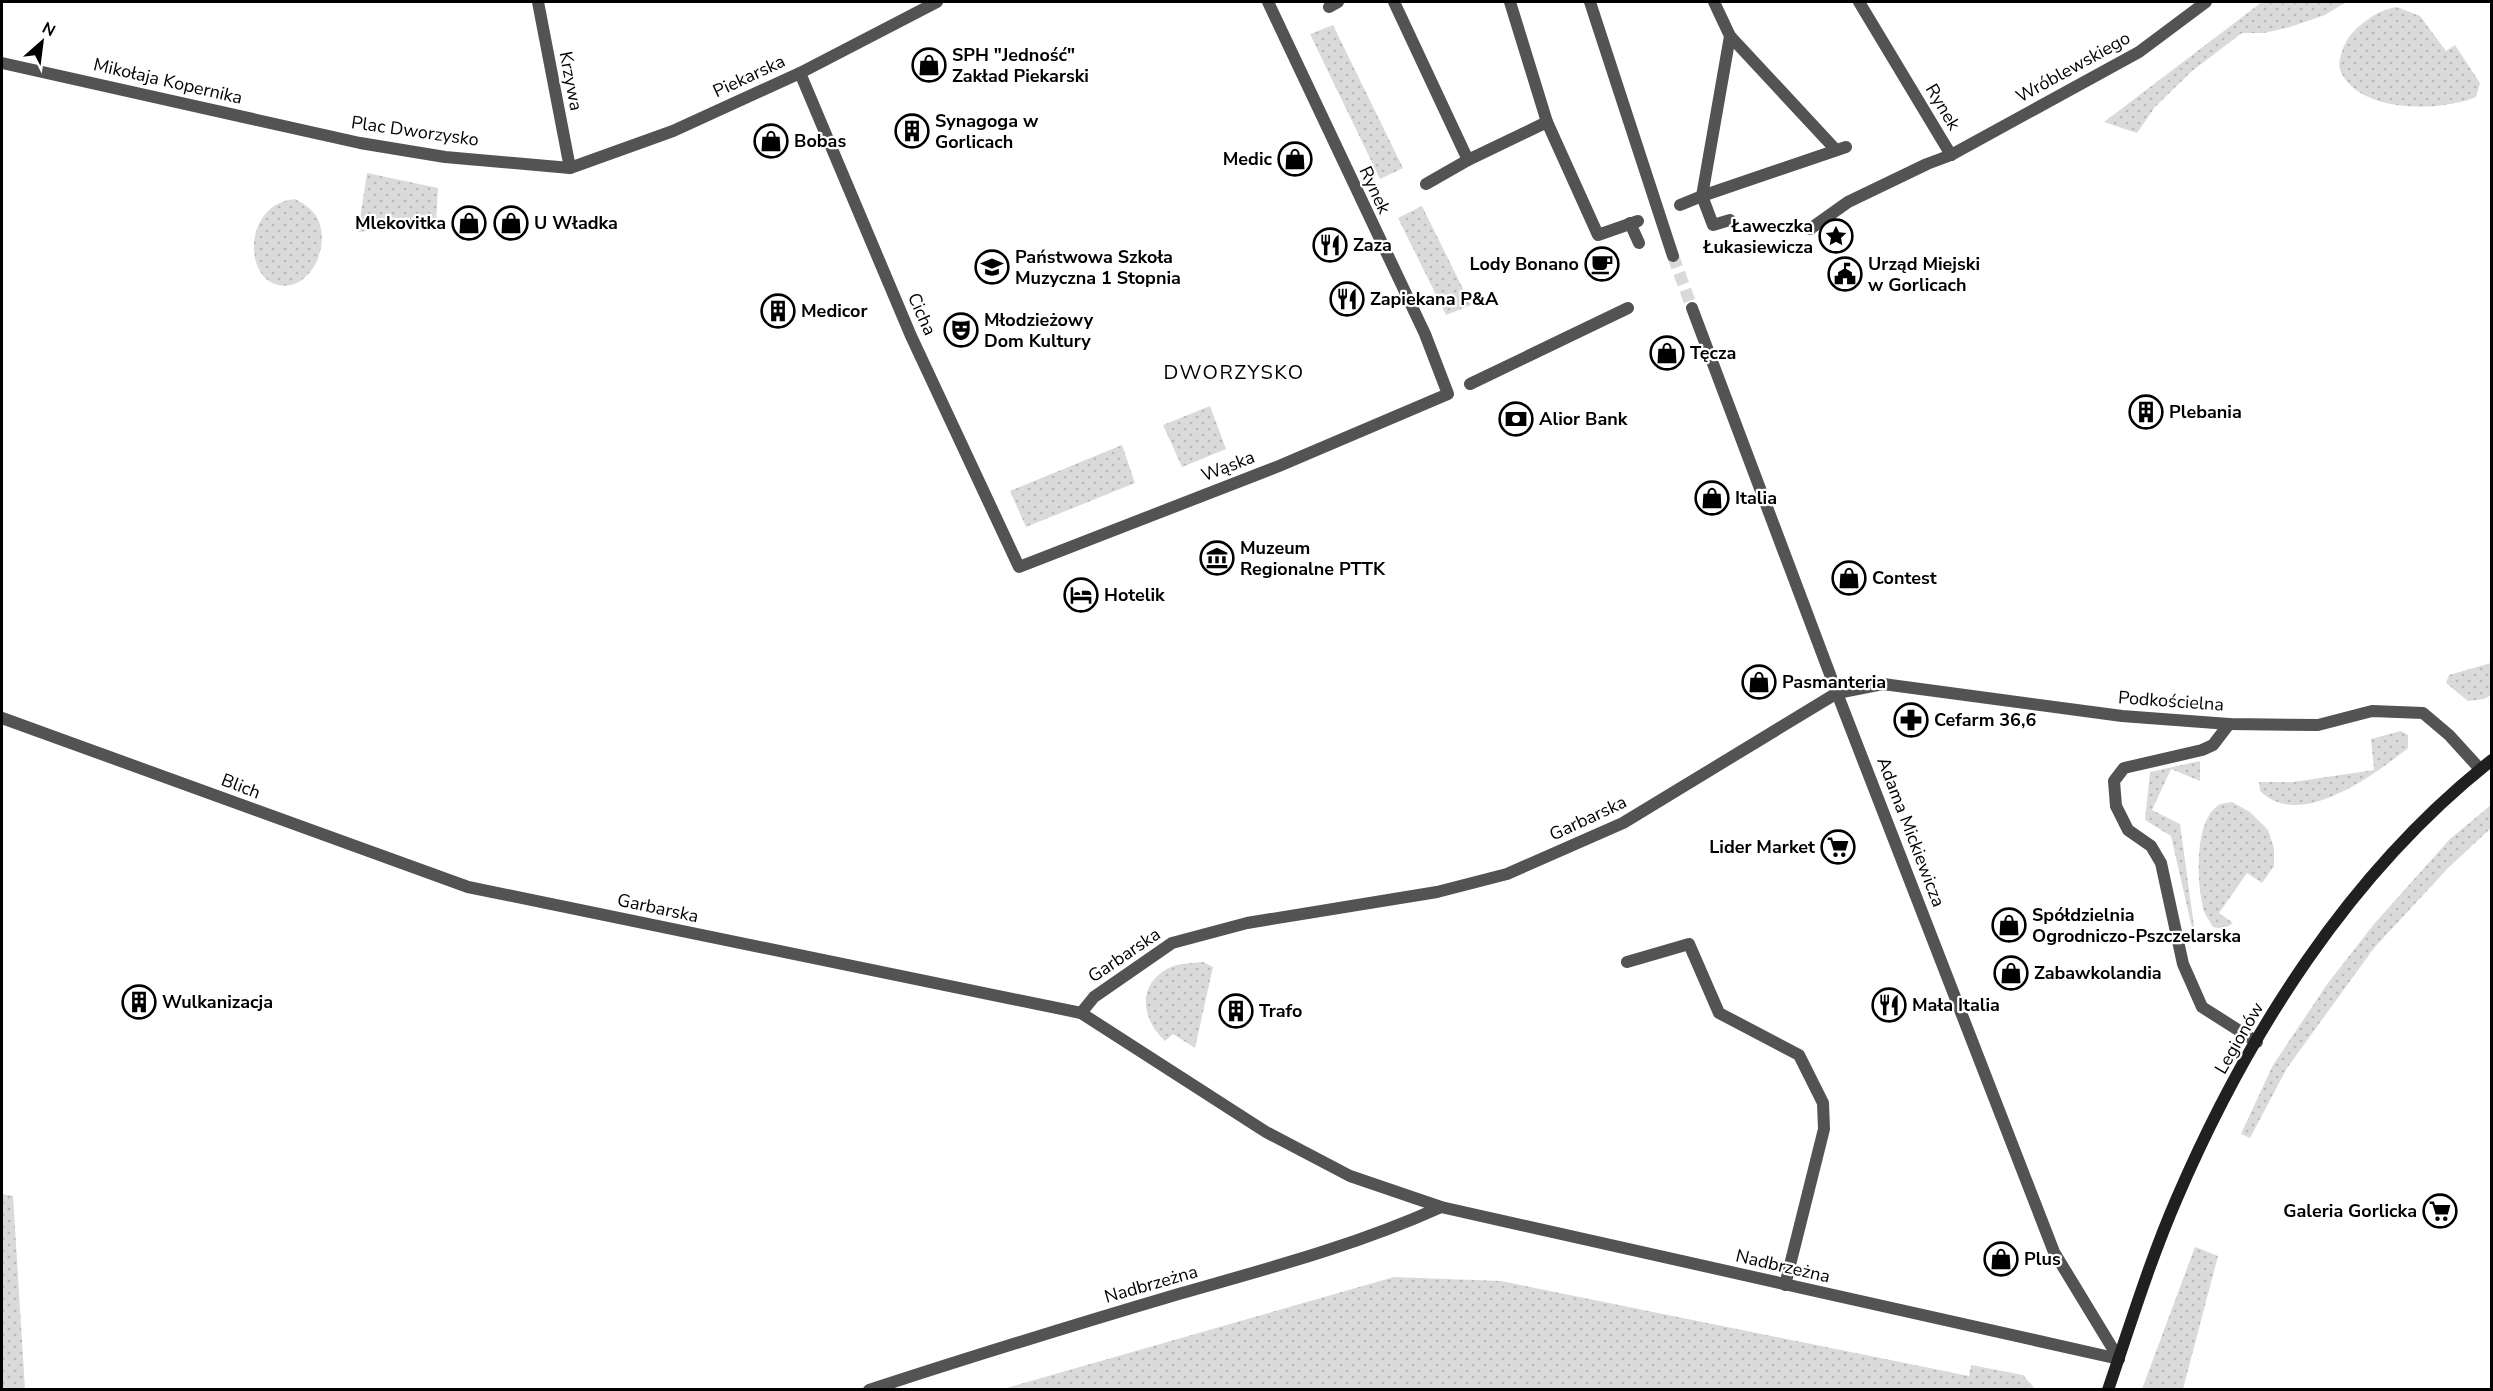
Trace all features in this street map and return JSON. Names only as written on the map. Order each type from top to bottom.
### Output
[{"type":"main road","name":"Legionów","points":[[2108,1389],[2177,1199],[2216,1115],[2257,1042],[2318,944],[2364,886],[2418,828],[2492,760]]},
{"type":"street","name":"Krzywa","points":[[538,2],[570,168]]},
{"type":"street","name":"Piekarska","points":[[570,168],[673,131],[800,73],[937,2]]},
{"type":"street","name":"Rynek","points":[[1268,2],[1425,333],[1448,394]]},
{"type":"street","points":[[1394,2],[1468,160]]},
{"type":"street","points":[[1510,2],[1547,122],[1598,235],[1634,222],[1639,243]]},
{"type":"street","points":[[1590,2],[1673,256]]},
{"type":"street","points":[[1680,205],[1841,149],[1730,36],[1714,2]]},
{"type":"street","name":"Rynek","points":[[1810,229],[1848,202],[1951,155],[1859,2]]},
{"type":"street","name":"Wróblewskiego","points":[[1951,155],[2139,52],[2206,2]]},
{"type":"street","points":[[1730,36],[1702,196],[1713,225],[1730,220]]},
{"type":"street","name":"Mikołaja Kopernika","points":[[2,63],[257,119]]},
{"type":"street","name":"Cicha","points":[[800,73],[911,336],[1019,567]]},
{"type":"street","name":"Plac Dworzysko","points":[[257,119],[360,143],[445,157],[570,168]]},
{"type":"street","points":[[1426,184],[1468,160],[1547,122]]},
{"type":"street","points":[[1470,384],[1628,308]]},
{"type":"street","name":"Adama Mickiewicza","points":[[1692,308],[2054,1252],[2119,1359]]},
{"type":"street","name":"Wąska","points":[[1019,567],[1279,466],[1448,394]]},
{"type":"street","name":"Podkościelna","points":[[1838,693],[1883,684],[2122,716],[2229,724],[2318,725],[2372,711],[2423,713],[2449,735],[2480,769]]},
{"type":"street","name":"Garbarska","points":[[468,887],[1081,1013],[1094,997],[1172,943],[1247,923],[1437,892],[1507,874],[1623,823],[1838,693]]},
{"type":"street","name":"Blich","points":[[2,718],[468,887]]},
{"type":"street","points":[[2229,724],[2212,745],[2202,750],[2124,768],[2114,781],[2116,806],[2128,830],[2151,846],[2161,863],[2183,964],[2202,1007],[2257,1042]]},
{"type":"street","points":[[1627,962],[1689,944],[1719,1013],[1799,1055],[1823,1103],[1824,1129],[1785,1285]]},
{"type":"street","name":"Nadbrzeżna","points":[[1081,1013],[1266,1132],[1350,1176],[1441,1207],[2119,1359]]},
{"type":"street","name":"Nadbrzeżna","points":[[869,1389],[1000,1347],[1308,1258],[1390,1230],[1441,1207]]},
{"type":"shaded area","points":[[2262,2],[2346,2],[2325,15],[2290,27],[2264,33],[2242,33],[2192,71],[2155,107],[2137,133],[2104,122]]},
{"type":"shaded area","points":[[2397,7],[2420,16],[2446,51],[2455,45],[2480,83],[2476,97],[2445,105],[2389,104],[2357,91],[2346,80],[2340,71],[2339,62],[2348,38],[2371,17]]},
{"type":"shaded area","points":[[1333,25],[1403,168],[1380,179],[1310,34]]},
{"type":"shaded area","points":[[367,173],[438,188],[436,223],[358,232]]},
{"type":"shaded area","points":[[295,199],[308,207],[318,219],[322,239],[321,249],[313,269],[306,277],[289,285],[278,285],[267,279],[259,269],[254,241],[258,226],[266,213],[278,204]]},
{"type":"shaded area","points":[[1422,206],[1471,305],[1446,315],[1398,218]]},
{"type":"shaded area","points":[[1210,406],[1226,449],[1182,467],[1163,425]]},
{"type":"shaded area","points":[[1122,445],[1135,483],[1026,527],[1010,491]]},
{"type":"shaded area","points":[[2491,663],[2491,695],[2484,699],[2468,701],[2446,683],[2449,675]]},
{"type":"shaded area","points":[[2401,731],[2408,735],[2408,748],[2376,772],[2336,795],[2315,802],[2295,805],[2276,802],[2260,791],[2259,782],[2293,782],[2374,770],[2371,739]]},
{"type":"shaded area","points":[[2200,761],[2200,781],[2171,769],[2152,810],[2180,824],[2194,926],[2192,928],[2171,836],[2145,820],[2150,772]]},
{"type":"shaded area","points":[[2232,802],[2250,812],[2268,830],[2274,848],[2274,866],[2262,883],[2247,873],[2219,913],[2233,923],[2224,929],[2213,927],[2204,911],[2200,886],[2199,854],[2205,824],[2211,813],[2220,804]]},
{"type":"shaded area","points":[[2491,805],[2491,828],[2448,868],[2374,948],[2287,1068],[2250,1138],[2241,1134],[2273,1065],[2328,983],[2374,924],[2450,839]]},
{"type":"shaded area","points":[[1203,962],[1213,967],[1195,1048],[1173,1034],[1165,1041],[1157,1032],[1147,1012],[1147,992],[1152,982],[1171,967]]},
{"type":"shaded area","points":[[2,1194],[13,1196],[25,1389],[2,1389]]},
{"type":"shaded area","points":[[2195,1247],[2218,1256],[2183,1389],[2142,1389]]},
{"type":"shaded area","points":[[1394,1277],[1501,1281],[1969,1376],[1971,1365],[2023,1375],[2035,1389],[1003,1389]]},
{"type":"tunnel","points":[[1673,256],[1692,308]]},
{"type":"place","name":"SPH \"Jedność\" Zakład Piekarski","points":[[929,65]]},
{"type":"place","name":"Synagoga w Gorlicach","points":[[912,131]]},
{"type":"place","name":"Bobas","points":[[771,141]]},
{"type":"place","name":"Medic","points":[[1295,159]]},
{"type":"place","name":"Mlekovitka","points":[[469,223]]},
{"type":"place","name":"U Władka","points":[[511,223]]},
{"type":"place","name":"Ławeczka Łukasiewicza","points":[[1836,236]]},
{"type":"place","name":"Zaza","points":[[1330,245]]},
{"type":"place","name":"Lody Bonano","points":[[1602,264]]},
{"type":"place","name":"Państwowa Szkoła Muzyczna 1 Stopnia","points":[[992,267]]},
{"type":"place","name":"Urząd Miejski w Gorlicach","points":[[1845,274]]},
{"type":"place","name":"Zapiekana P&A","points":[[1347,299]]},
{"type":"place","name":"Medicor","points":[[778,311]]},
{"type":"place","name":"Młodzieżowy Dom Kultury","points":[[961,330]]},
{"type":"place","name":"Tęcza","points":[[1667,353]]},
{"type":"place","name":"Plebania","points":[[2146,412]]},
{"type":"place","name":"Alior Bank","points":[[1516,419]]},
{"type":"place","name":"Italia","points":[[1712,498]]},
{"type":"place","name":"Muzeum Regionalne PTTK","points":[[1217,558]]},
{"type":"place","name":"Contest","points":[[1849,578]]},
{"type":"place","name":"Hotelik","points":[[1081,595]]},
{"type":"place","name":"Pasmanteria","points":[[1759,682]]},
{"type":"place","name":"Cefarm 36,6","points":[[1911,720]]},
{"type":"place","name":"Lider Market","points":[[1838,847]]},
{"type":"place","name":"Spółdzielnia Ogrodniczo-Pszczelarska","points":[[2009,925]]},
{"type":"place","name":"Zabawkolandia","points":[[2011,973]]},
{"type":"place","name":"Wulkanizacja","points":[[139,1002]]},
{"type":"place","name":"Mała Italia","points":[[1889,1005]]},
{"type":"place","name":"Trafo","points":[[1236,1011]]},
{"type":"place","name":"Galeria Gorlicka","points":[[2440,1211]]},
{"type":"place","name":"Plus","points":[[2001,1259]]},
{"type":"district","name":"DWORZYSKO","points":[[1234,372]]}]
